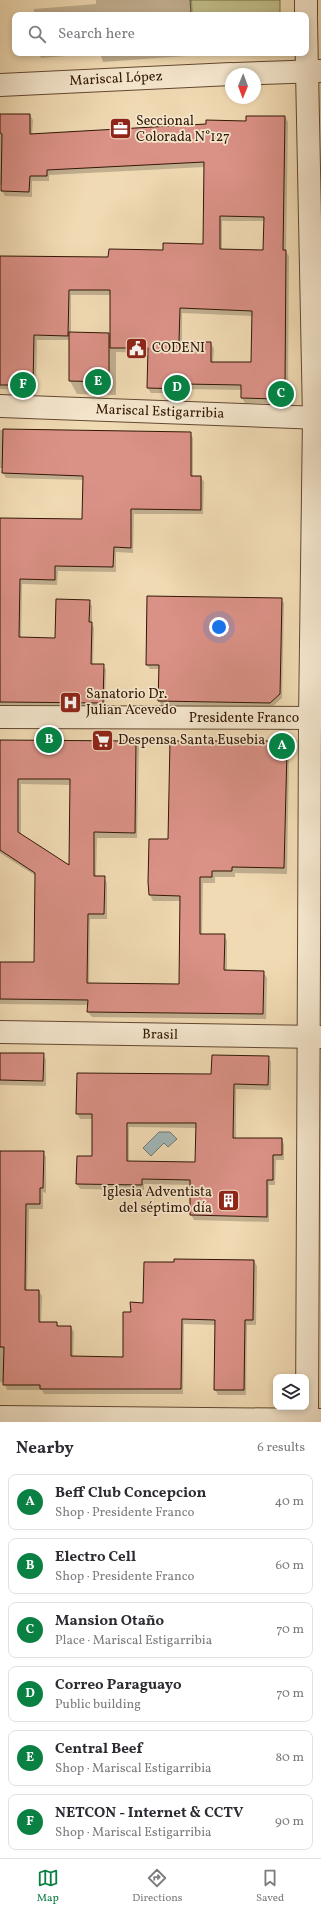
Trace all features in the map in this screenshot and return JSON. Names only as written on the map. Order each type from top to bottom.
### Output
[{"type":"street","points":[[306,0],[306,12]]},
{"type":"street","points":[[0,1417],[312,1421],[317,418],[314,71],[309,39]]},
{"type":"street","points":[[261,73],[314,71]]},
{"type":"street","name":"Mariscal López","points":[[0,85],[225,74]]},
{"type":"street","name":"Mariscal Estigarribia","points":[[0,406],[317,418]]},
{"type":"street","name":"Presidente Franco","points":[[0,717],[316,718]]},
{"type":"street","name":"Brasil","points":[[0,1032],[315,1037]]},
{"type":"shaded area","points":[[190,0],[280,0],[280,12],[191,12]]},
{"type":"shaded area","points":[[159,1132],[170,1132],[177,1139],[168,1147],[164,1143],[151,1156],[143,1148]]},
{"type":"building","points":[[0,114],[30,114],[30,134],[206,124],[206,120],[246,121],[246,116],[285,116],[283,250],[286,250],[285,389],[276,399],[241,398],[241,385],[184,384],[184,389],[147,388],[148,348],[110,348],[110,290],[69,290],[68,336],[34,335],[33,385],[0,385],[0,256],[108,257],[109,249],[163,250],[163,243],[203,244],[204,162],[47,170],[47,176],[30,176],[29,192],[1,191],[2,134],[0,133]],"holes":[[[220,216],[264,217],[263,250],[220,249]],[[180,308],[252,311],[251,362],[211,362],[211,342],[179,342]]]},
{"type":"building","points":[[69,332],[109,333],[109,382],[69,381]]},
{"type":"building","points":[[3,429],[191,432],[191,476],[201,476],[201,510],[131,509],[131,548],[114,547],[113,567],[55,566],[55,580],[20,579],[19,637],[55,638],[56,599],[90,600],[89,622],[92,622],[91,664],[104,664],[103,703],[0,702],[0,518],[82,519],[83,476],[2,473]]},
{"type":"building","points":[[147,596],[282,598],[280,694],[270,703],[158,701],[159,665],[146,665]]},
{"type":"building","points":[[0,740],[136,741],[135,833],[94,832],[94,876],[105,876],[104,914],[88,914],[87,983],[179,984],[180,896],[149,895],[148,882],[149,839],[168,839],[170,741],[277,741],[287,750],[284,868],[232,867],[232,871],[212,871],[212,877],[200,877],[200,934],[225,934],[224,970],[264,971],[263,1014],[87,1012],[88,1000],[0,999],[0,962],[34,962],[35,873],[0,850]],"holes":[[[18,779],[70,779],[69,865],[18,832]]]},
{"type":"building","points":[[0,1053],[44,1053],[43,1081],[0,1080]]},
{"type":"building","points":[[212,1055],[269,1056],[268,1085],[234,1084],[233,1138],[282,1138],[282,1155],[273,1155],[273,1180],[267,1180],[267,1217],[190,1215],[190,1180],[142,1179],[142,1185],[76,1184],[77,1156],[92,1156],[92,1114],[76,1114],[77,1073],[211,1074]],"holes":[[[127,1123],[196,1123],[195,1162],[127,1161]]]},
{"type":"building","points":[[0,1151],[44,1151],[43,1188],[40,1188],[40,1204],[26,1204],[25,1290],[39,1290],[39,1322],[57,1322],[57,1326],[71,1326],[71,1356],[123,1357],[123,1312],[131,1312],[130,1302],[143,1303],[144,1262],[174,1262],[174,1259],[254,1260],[253,1320],[245,1320],[244,1390],[214,1390],[215,1320],[182,1319],[181,1389],[40,1389],[40,1385],[3,1385],[4,1347],[0,1347]]},
{"type":"place","name":"Seccional Colorada N°127","points":[[121,129]]},
{"type":"place","name":"CODENI","points":[[136,348]]},
{"type":"place","name":"Central Beef","points":[[98,382]]},
{"type":"place","name":"NETCON - Internet & CCTV","points":[[23,385]]},
{"type":"place","name":"Correo Paraguayo","points":[[177,388]]},
{"type":"place","name":"Mansion Otaño","points":[[281,394]]},
{"type":"place","name":"Sanatorio Dr. Julian Acevedo","points":[[71,702]]},
{"type":"place","name":"Electro Cell","points":[[49,740]]},
{"type":"place","name":"Despensa Santa Eusebia","points":[[103,740]]},
{"type":"place","name":"Beff Club Concepcion","points":[[282,746]]},
{"type":"place","name":"Iglesia Adventista del séptimo día","points":[[228,1200]]}]
